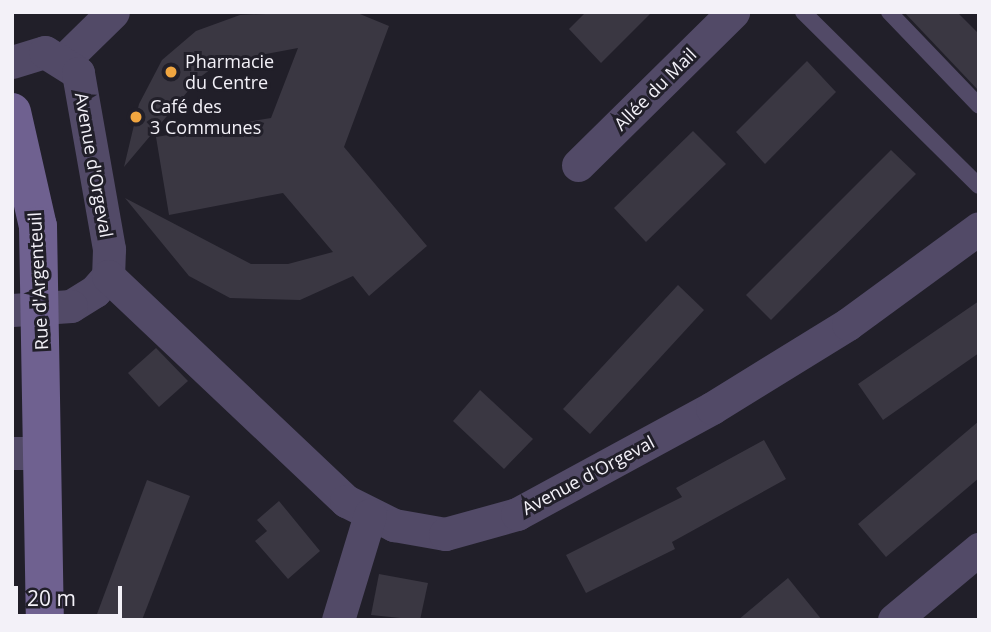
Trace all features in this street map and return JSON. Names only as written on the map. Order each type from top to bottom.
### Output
[{"type":"main road","name":"Rue d'Argenteuil","points":[[12,112],[38,226],[27,310],[27,453],[45,620]]},
{"type":"street","points":[[12,62],[45,52],[65,59],[113,12]]},
{"type":"street","name":"Allée du Mail","points":[[578,165],[733,12]]},
{"type":"street","name":"Avenue d'Orgeval","points":[[65,59],[78,73],[108,276],[310,471],[370,515],[445,534],[517,514],[724,401],[848,324],[979,228]]},
{"type":"street","points":[[27,310],[71,306],[108,276]]},
{"type":"street","points":[[338,620],[370,515]]},
{"type":"street","points":[[894,620],[979,549]]},
{"type":"lane","points":[[803,12],[979,186]]},
{"type":"lane","points":[[889,12],[979,106]]},
{"type":"building","points":[[355,12],[389,26],[344,147],[427,246],[369,296],[353,276],[300,300],[230,298],[189,276],[125,198],[251,264],[288,264],[333,252],[283,193],[169,215],[156,137],[271,118],[298,48],[219,63],[199,78],[124,167],[139,104],[162,60],[196,31],[240,15]]},
{"type":"building","points":[[586,12],[652,12],[601,63],[569,29]]},
{"type":"building","points":[[904,12],[957,12],[979,34],[979,91]]},
{"type":"building","points":[[807,61],[836,92],[765,164],[736,132]]},
{"type":"building","points":[[693,131],[726,164],[646,242],[614,208]]},
{"type":"building","points":[[891,150],[916,174],[771,320],[746,295]]},
{"type":"building","points":[[678,285],[704,310],[590,434],[563,409]]},
{"type":"building","points":[[979,301],[979,353],[883,420],[858,384]]},
{"type":"building","points":[[156,348],[188,381],[159,407],[128,373]]},
{"type":"building","points":[[480,390],[533,439],[504,469],[453,421]]},
{"type":"building","points":[[979,421],[979,478],[886,557],[858,524]]},
{"type":"building","points":[[764,440],[786,479],[672,542],[675,549],[586,593],[566,555],[682,497],[676,488]]},
{"type":"building","points":[[147,480],[190,496],[142,620],[114,620],[97,614]]},
{"type":"building","points":[[279,501],[320,551],[288,579],[255,541],[267,531],[257,520]]},
{"type":"building","points":[[379,574],[428,583],[420,620],[371,615]]},
{"type":"building","points":[[788,578],[822,620],[738,620]]},
{"type":"place","name":"Pharmacie du Centre","points":[[171,72]]},
{"type":"place","name":"Café des 3 Communes","points":[[136,117]]}]
